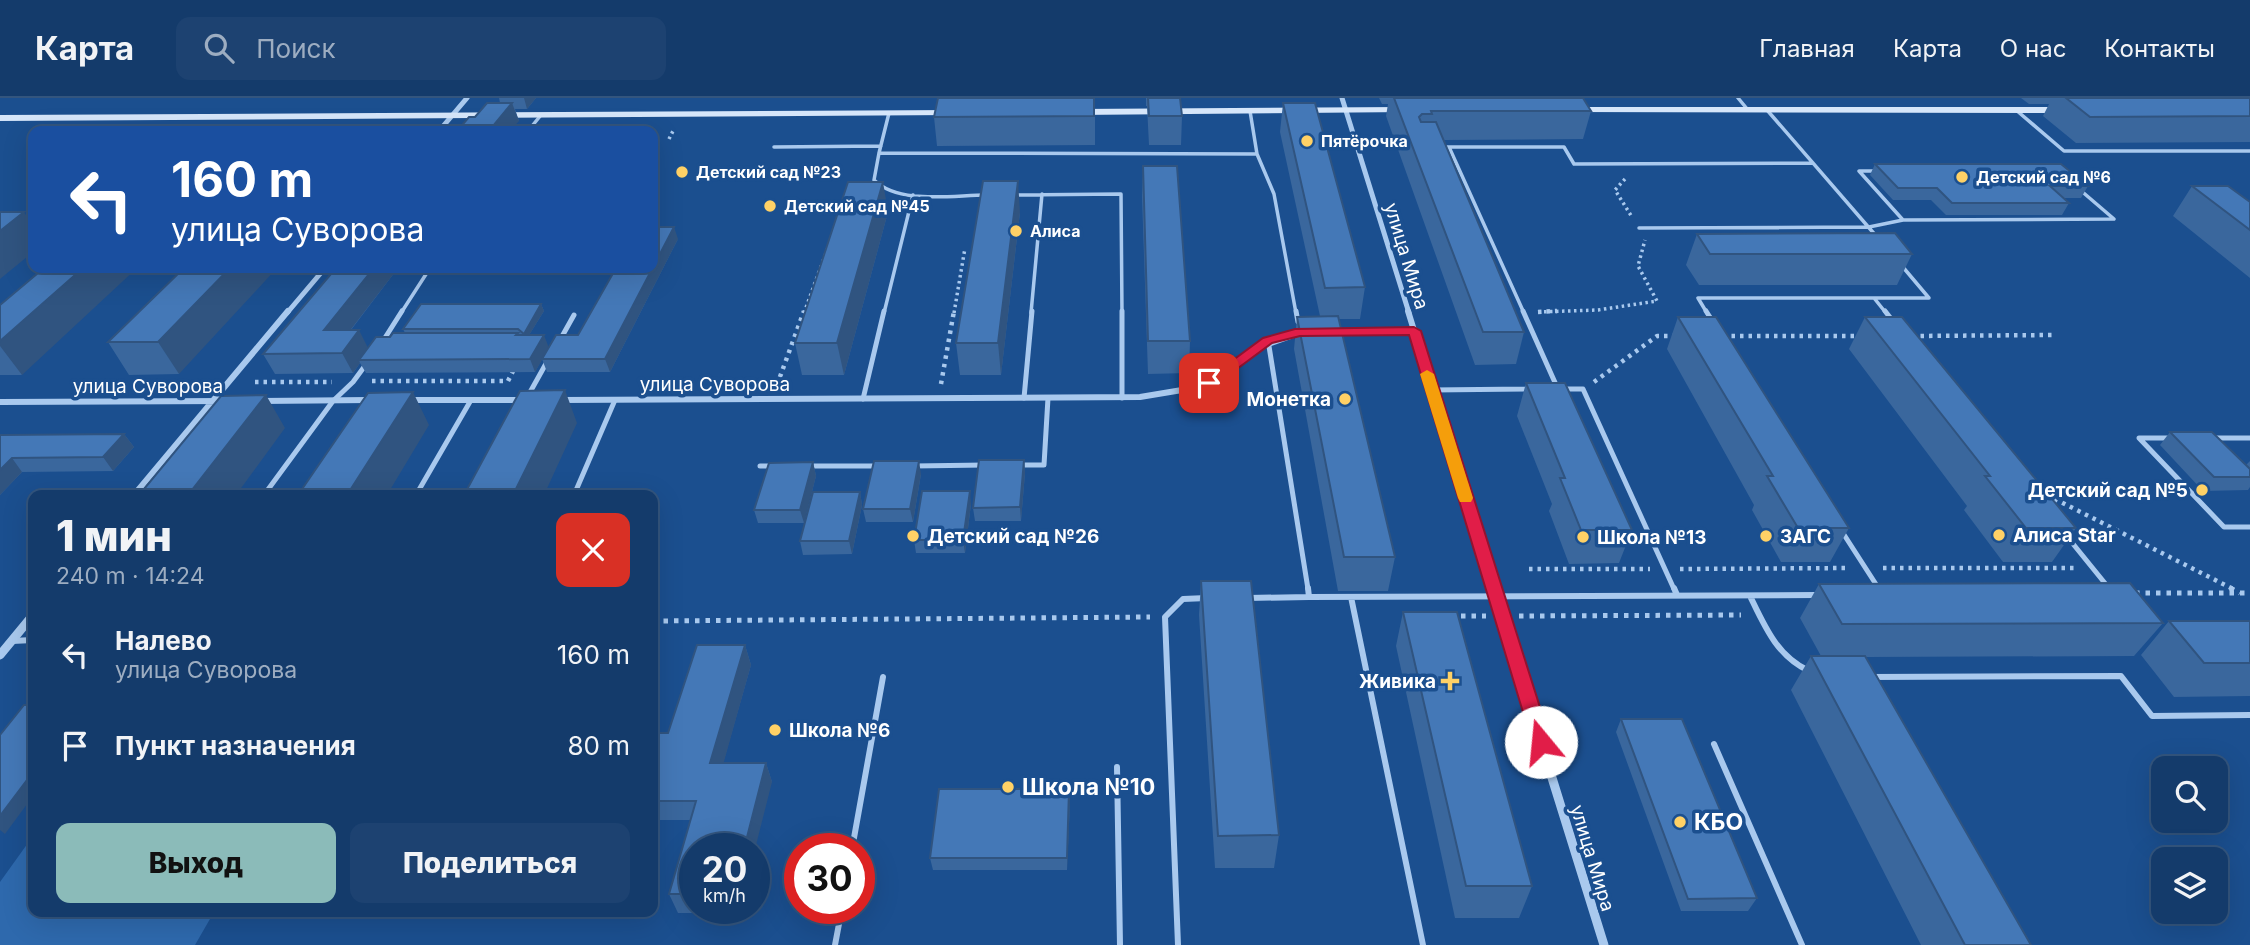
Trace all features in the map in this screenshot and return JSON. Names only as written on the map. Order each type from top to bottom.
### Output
[{"type":"main road","points":[[1069,112],[1413,110]]},
{"type":"main road","points":[[1566,110],[2071,110]]},
{"type":"main road","points":[[0,118],[958,112]]},
{"type":"street","points":[[443,126],[467,98]]},
{"type":"street","name":"улица Мира","points":[[1342,98],[1604,945]]},
{"type":"street","points":[[138,490],[321,273]]},
{"type":"street","points":[[1328,332],[1414,331]]},
{"type":"street","name":"улица Суворова","points":[[546,400],[1122,398],[1188,391],[1209,383],[1268,340],[1300,332],[1314,332]]},
{"type":"street","points":[[253,401],[374,400]]},
{"type":"street","points":[[402,400],[529,400]]},
{"type":"street","name":"улица Суворова","points":[[0,402],[240,401]]},
{"type":"street","points":[[0,655],[28,621]]},
{"type":"lane","points":[[1738,98],[1748,110]]},
{"type":"lane","points":[[1767,110],[1886,247]]},
{"type":"lane","points":[[2016,110],[2064,151],[2250,151]]},
{"type":"lane","points":[[1250,111],[1257,154],[1274,194],[1300,332]]},
{"type":"lane","points":[[889,113],[874,180],[884,190],[913,195],[990,195]]},
{"type":"lane","points":[[532,126],[541,115]]},
{"type":"lane","points":[[774,147],[881,146]]},
{"type":"lane","points":[[1439,147],[1564,147],[1574,164],[1813,163]]},
{"type":"lane","points":[[1449,147],[1557,389]]},
{"type":"lane","points":[[879,153],[1257,154]]},
{"type":"lane","points":[[1639,228],[1868,228],[1903,220],[2114,219],[2058,171],[1859,172],[1903,220]]},
{"type":"lane","points":[[1024,398],[1042,194]]},
{"type":"lane","points":[[1003,195],[1121,194],[1122,398]]},
{"type":"lane","points":[[863,399],[913,195]]},
{"type":"lane","points":[[1721,336],[1698,298],[1929,298],[1895,258]]},
{"type":"lane","points":[[375,351],[427,273]]},
{"type":"lane","points":[[1874,298],[1904,335]]},
{"type":"lane","points":[[529,400],[573,315]]},
{"type":"lane","points":[[1268,340],[1308,597]]},
{"type":"lane","points":[[382,341],[396,341]]},
{"type":"lane","points":[[268,490],[333,401],[353,382],[368,361]]},
{"type":"lane","points":[[1432,390],[1532,389]]},
{"type":"lane","points":[[1545,389],[1583,389],[1677,595]]},
{"type":"lane","points":[[1017,465],[1044,465],[1048,398]]},
{"type":"lane","points":[[419,490],[471,400]]},
{"type":"lane","points":[[576,490],[615,400]]},
{"type":"lane","points":[[2180,438],[2139,438],[2224,527],[2250,527]]},
{"type":"lane","points":[[2208,438],[2250,438]]},
{"type":"lane","points":[[909,466],[990,465]]},
{"type":"lane","points":[[760,466],[787,466]]},
{"type":"lane","points":[[801,466],[882,466]]},
{"type":"lane","points":[[1837,522],[1882,594],[1868,594]]},
{"type":"lane","points":[[2058,526],[2113,593]]},
{"type":"lane","points":[[2099,593],[2113,593]]},
{"type":"lane","points":[[1239,598],[1829,595]]},
{"type":"lane","points":[[1750,596],[1778,651],[1796,666],[1818,673]]},
{"type":"lane","points":[[1350,597],[1423,945]]},
{"type":"lane","points":[[1178,945],[1165,617],[1183,598],[1211,598]]},
{"type":"lane","points":[[12,641],[28,640]]},
{"type":"lane","points":[[1868,688],[1862,677],[2122,676],[2152,716],[2250,715]]},
{"type":"lane","points":[[855,833],[883,677]]},
{"type":"lane","points":[[1714,744],[1802,945]]},
{"type":"lane","points":[[1117,767],[1120,945]]},
{"type":"lane","points":[[835,945],[839,924]]},
{"type":"path","points":[[1384,147],[1407,147]]},
{"type":"path","points":[[1523,312],[1598,310],[1657,301],[1638,266],[1645,239],[1615,190],[1639,164]]},
{"type":"path","points":[[772,399],[836,218],[848,211]]},
{"type":"path","points":[[939,399],[965,248]]},
{"type":"path","points":[[1904,335],[2054,335]]},
{"type":"path","points":[[1583,389],[1657,336],[1682,336]]},
{"type":"path","points":[[1721,336],[1865,336]]},
{"type":"path","points":[[255,382],[508,381],[519,361]]},
{"type":"path","points":[[2036,489],[2240,593]]},
{"type":"path","points":[[1529,569],[2092,568]]},
{"type":"path","points":[[2113,593],[2250,593]]},
{"type":"path","points":[[1461,616],[1760,615]]},
{"type":"path","points":[[658,621],[1165,617]]},
{"type":"shaded area","points":[[28,843],[28,917],[211,917],[195,945],[0,945],[0,882]]},
{"type":"building","points":[[938,98],[1094,98],[1094,116],[934,117]]},
{"type":"building","points":[[1148,98],[1180,98],[1182,116],[1149,116]]},
{"type":"building","points":[[1394,98],[1583,98],[1591,111],[1431,111],[1432,114],[1422,114],[1419,117],[1421,122],[1436,122],[1524,332],[1483,332]]},
{"type":"building","points":[[2066,98],[2250,98],[2250,116],[2090,117]]},
{"type":"building","points":[[487,103],[512,103],[493,126],[461,126],[469,117],[475,117]]},
{"type":"building","points":[[1283,103],[1315,103],[1365,287],[1325,288]]},
{"type":"building","points":[[1875,164],[2061,164],[2088,186],[2050,186],[2069,203],[1952,203],[1937,188],[1898,188]]},
{"type":"building","points":[[1143,166],[1177,166],[1190,341],[1148,341]]},
{"type":"building","points":[[983,181],[1018,181],[998,343],[956,343]]},
{"type":"building","points":[[848,182],[883,182],[837,343],[795,343]]},
{"type":"building","points":[[2192,186],[2228,186],[2250,202],[2250,230]]},
{"type":"building","points":[[0,212],[24,212],[0,231]]},
{"type":"building","points":[[658,227],[674,227],[658,257]]},
{"type":"building","points":[[1895,233],[1912,254],[1710,254],[1697,234]]},
{"type":"building","points":[[38,273],[77,273],[0,341],[0,305]]},
{"type":"building","points":[[179,273],[225,273],[158,342],[108,342]]},
{"type":"building","points":[[332,273],[370,273],[324,330],[359,330],[342,353],[263,354]]},
{"type":"building","points":[[613,273],[650,273],[605,359],[542,359],[556,335],[578,335]]},
{"type":"building","points":[[421,304],[541,304],[524,334],[518,329],[403,329]]},
{"type":"building","points":[[1338,316],[1395,557],[1344,557],[1297,317]]},
{"type":"building","points":[[1678,317],[1716,317],[1849,528],[1798,528],[1767,476],[1773,476]]},
{"type":"building","points":[[1865,317],[1902,317],[2076,528],[2026,528],[1985,476],[1990,476]]},
{"type":"building","points":[[393,333],[544,335],[530,359],[359,360],[376,337],[390,337]]},
{"type":"building","points":[[1526,383],[1565,383],[1632,530],[1581,530],[1560,478],[1565,478]]},
{"type":"building","points":[[565,390],[515,490],[467,490],[520,391]]},
{"type":"building","points":[[413,392],[350,490],[301,490],[368,393]]},
{"type":"building","points":[[266,395],[192,490],[143,490],[221,396]]},
{"type":"building","points":[[2170,432],[2212,432],[2250,469],[2250,477],[2214,477]]},
{"type":"building","points":[[124,434],[103,457],[12,458],[0,470],[0,435]]},
{"type":"building","points":[[979,460],[1024,460],[1020,507],[973,508]]},
{"type":"building","points":[[874,461],[919,461],[910,509],[863,509]]},
{"type":"building","points":[[813,462],[800,510],[754,510],[769,463]]},
{"type":"building","points":[[922,491],[970,491],[963,540],[914,540]]},
{"type":"building","points":[[813,492],[860,492],[849,541],[800,541]]},
{"type":"building","points":[[1201,581],[1251,581],[1279,835],[1218,836]]},
{"type":"building","points":[[2130,583],[2163,623],[1842,624],[1819,584]]},
{"type":"building","points":[[1403,612],[1457,612],[1532,886],[1466,886]]},
{"type":"building","points":[[2169,621],[2250,621],[2250,663],[2204,663]]},
{"type":"building","points":[[697,645],[745,645],[710,763],[766,763],[748,833],[687,833],[696,801],[658,801],[658,733],[668,733]]},
{"type":"building","points":[[1811,656],[1865,656],[2031,945],[1965,945]]},
{"type":"building","points":[[24,705],[28,705],[28,779],[0,816],[0,735]]},
{"type":"building","name":"КБО","points":[[1621,719],[1682,719],[1757,898],[1688,899]]},
{"type":"building","points":[[939,789],[1069,789],[1067,858],[930,858]]},
{"type":"building","points":[[679,860],[679,894],[669,894]]},
{"type":"slow traffic","points":[[1427,374],[1466,498]]},
{"type":"place","name":"Пятёрочка","points":[[1307,141]]},
{"type":"place","name":"Детский сад №23","points":[[682,172]]},
{"type":"place","name":"Детский сад №6","points":[[1962,177]]},
{"type":"place","name":"Детский сад №45","points":[[770,206]]},
{"type":"place","name":"Алиса","points":[[1016,231]]},
{"type":"place","name":"Монетка","points":[[1345,399]]},
{"type":"place","name":"Детский сад №5","points":[[2202,490]]},
{"type":"place","name":"Алиса Star","points":[[1999,535]]},
{"type":"place","name":"Детский сад №26","points":[[913,536]]},
{"type":"place","name":"ЗАГС","points":[[1766,536]]},
{"type":"place","name":"Школа №13","points":[[1583,537]]},
{"type":"place","name":"Живика","points":[[1450,681]]},
{"type":"place","name":"Школа №6","points":[[775,730]]},
{"type":"place","name":"Школа №10","points":[[1008,787]]},
{"type":"place","name":"КБО","points":[[1680,822]]},
{"type":"route","points":[[1209,383],[1268,340],[1300,332],[1414,331],[1541,742]]}]
